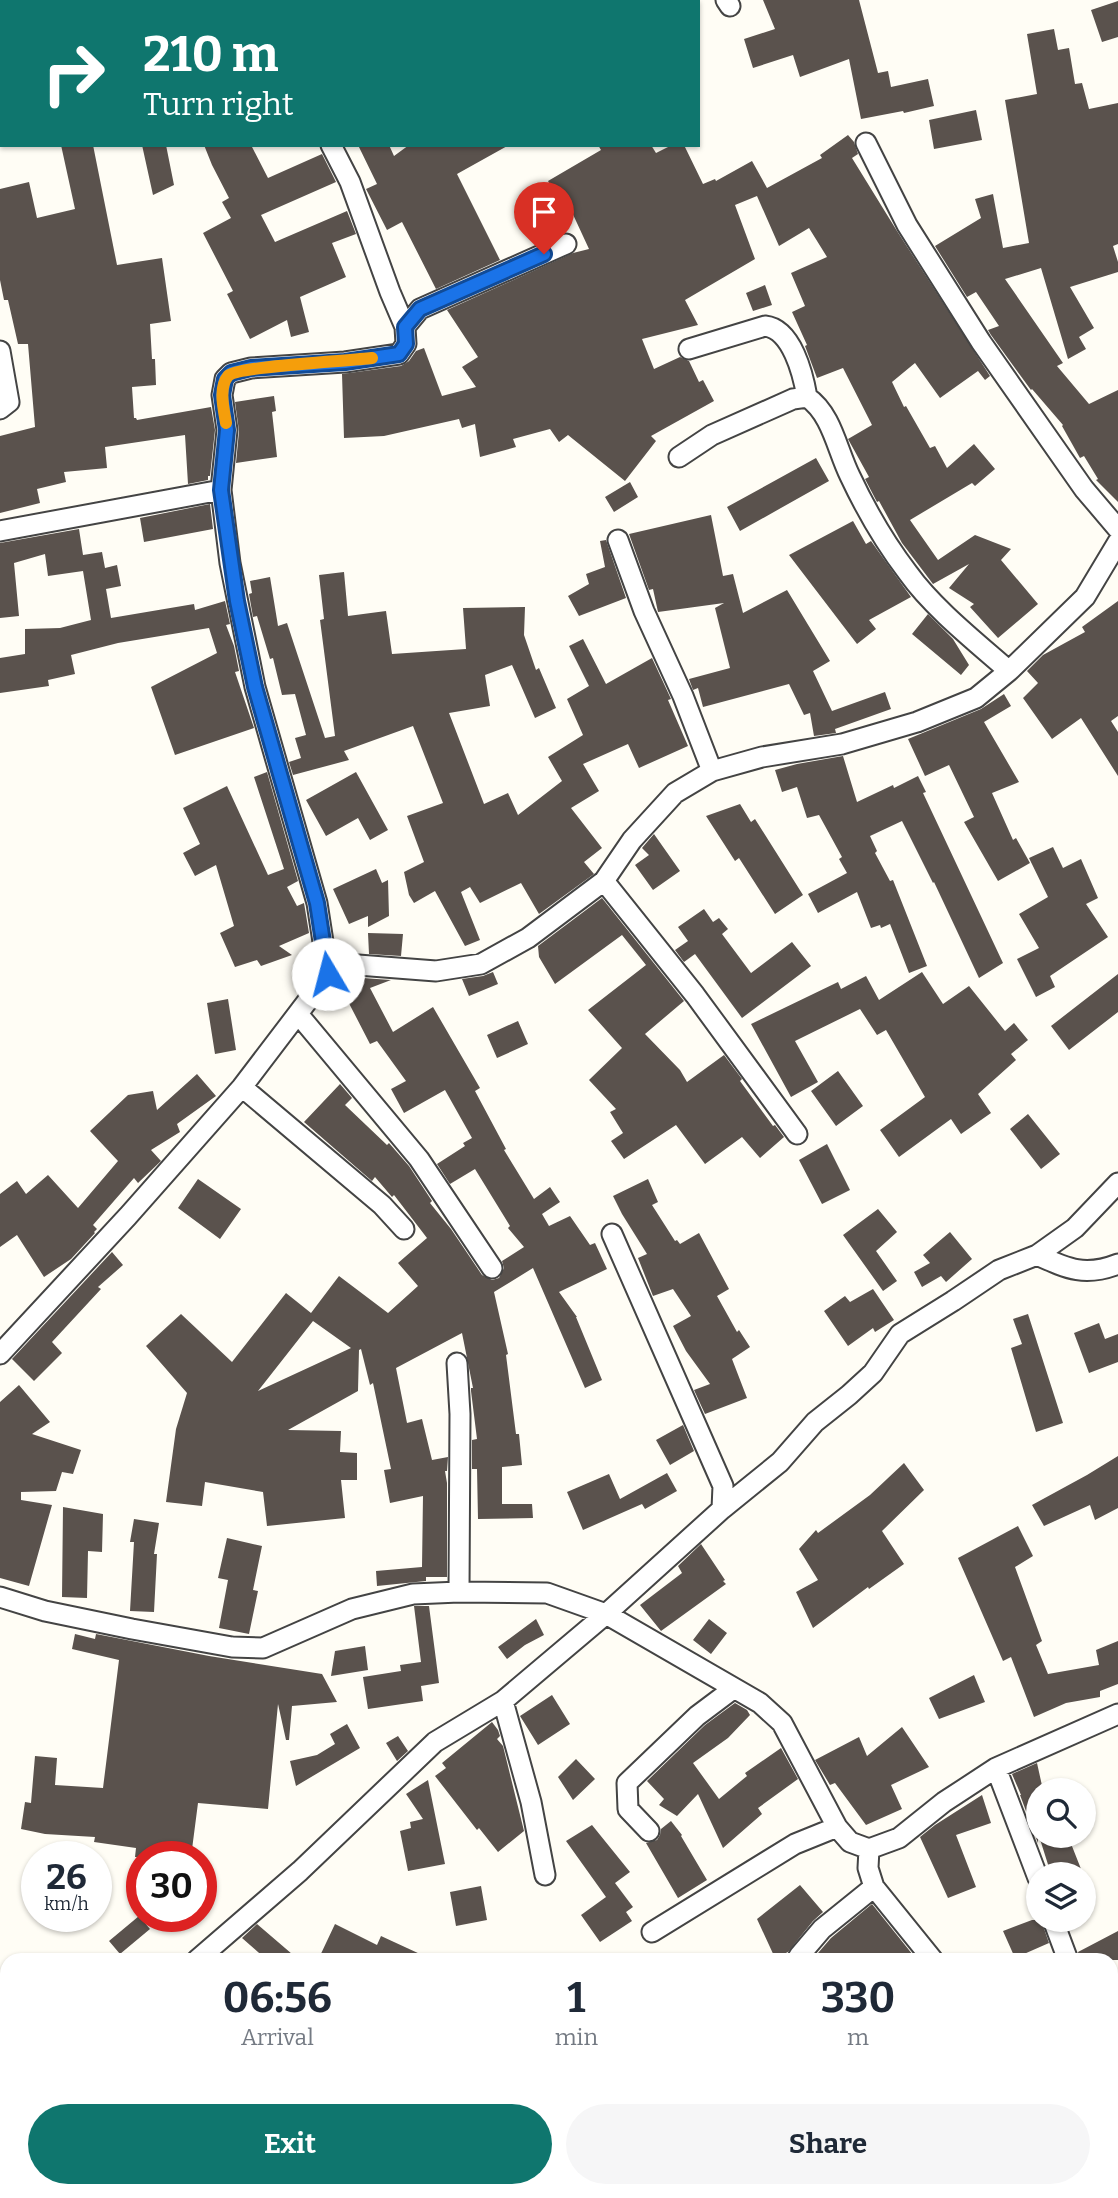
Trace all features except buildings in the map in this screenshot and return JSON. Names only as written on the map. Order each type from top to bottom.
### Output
[{"type":"street","points":[[866,143],[906,225],[981,342],[1084,489],[1118,529]]},
{"type":"street","points":[[328,974],[317,903],[252,673],[230,563],[221,490],[227,430],[222,395],[225,379],[231,373],[251,368],[345,362],[399,354],[406,344],[405,327],[350,182],[332,147]]},
{"type":"street","points":[[405,327],[420,309],[566,244]]},
{"type":"street","points":[[689,349],[765,326],[775,327],[784,335],[802,371],[807,397]]},
{"type":"street","points":[[0,351],[9,402],[0,409]]},
{"type":"street","points":[[679,457],[712,435],[793,399],[807,397],[818,404],[869,514],[909,575],[951,620],[1009,671]]},
{"type":"street","points":[[0,531],[221,490]]},
{"type":"street","points":[[618,540],[644,611],[683,696],[712,771]]},
{"type":"street","points":[[0,1354],[128,1216],[242,1087],[328,974],[345,964],[436,971],[481,964],[528,938],[604,881],[632,840],[675,793],[712,771],[762,757],[842,744],[917,722],[975,698],[1009,671],[1085,597],[1118,542]]},
{"type":"street","points":[[604,881],[703,1005],[797,1134]]},
{"type":"street","points":[[298,1014],[419,1159],[492,1268]]},
{"type":"street","points":[[242,1087],[372,1197],[404,1228]]},
{"type":"street","points":[[205,1953],[300,1871],[435,1742],[503,1701],[606,1614],[722,1509],[780,1462],[814,1422],[873,1373],[901,1334],[999,1270],[1037,1255],[1075,1228],[1118,1183]]},
{"type":"street","points":[[612,1234],[723,1486],[722,1509]]},
{"type":"street","points":[[1037,1255],[1071,1270],[1099,1272],[1118,1264]]},
{"type":"street","points":[[457,1363],[460,1414],[459,1592]]},
{"type":"street","points":[[0,1597],[45,1611],[132,1629],[232,1647],[263,1648],[352,1609],[413,1594],[547,1593],[606,1614],[760,1703],[782,1723],[837,1827],[850,1842],[869,1849],[899,1839],[944,1802],[996,1768],[1118,1714]]},
{"type":"street","points":[[649,1831],[628,1808],[626,1783],[697,1716],[733,1689]]},
{"type":"street","points":[[503,1701],[531,1802],[545,1875]]},
{"type":"street","points":[[996,1768],[1032,1862]]},
{"type":"street","points":[[652,1932],[795,1844],[837,1827]]},
{"type":"street","points":[[869,1849],[868,1868],[874,1888],[927,1953]]},
{"type":"street","points":[[802,1953],[822,1929],[874,1888]]},
{"type":"street","points":[[1058,1932],[1065,1953]]},
{"type":"slow traffic","points":[[226,423],[222,395],[225,379],[231,373],[251,368],[372,358]]},
{"type":"route","points":[[328,974],[317,903],[255,687],[230,563],[221,490],[227,430],[222,395],[225,379],[231,373],[251,368],[345,362],[399,354],[406,344],[405,327],[420,309],[544,254]]}]
